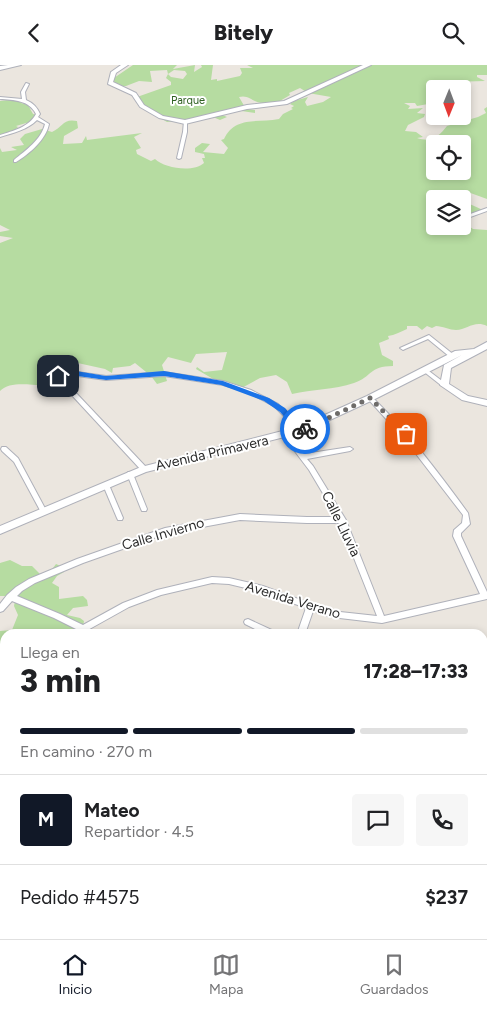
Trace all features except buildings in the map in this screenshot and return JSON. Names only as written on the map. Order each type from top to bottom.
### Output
[{"type":"main road","points":[[0,68],[18,65]]},
{"type":"main road","points":[[124,65],[114,72],[110,83],[134,94],[142,106],[167,120],[185,122],[248,107],[285,103],[368,65]]},
{"type":"main road","points":[[487,345],[447,367],[444,385],[465,398],[487,403]]},
{"type":"main road","name":"Avenida Primavera","points":[[0,530],[144,469],[301,430],[370,398],[452,356],[461,352],[476,351]]},
{"type":"street","points":[[24,101],[23,92],[27,84]]},
{"type":"street","points":[[0,98],[24,101],[38,111],[37,118]]},
{"type":"street","points":[[0,136],[19,129],[37,118]]},
{"type":"street","points":[[16,161],[38,140],[47,127],[47,124],[37,118]]},
{"type":"street","points":[[179,158],[185,132],[185,122]]},
{"type":"street","points":[[471,215],[487,209]]},
{"type":"street","points":[[403,348],[428,337],[452,356]]},
{"type":"street","points":[[425,370],[444,385]]},
{"type":"street","points":[[144,469],[58,377],[66,373],[106,378],[164,374],[215,381],[249,391],[267,399],[283,410],[301,430]]},
{"type":"street","points":[[370,398],[394,421],[417,448],[466,515],[466,524],[457,532],[457,536],[486,596]]},
{"type":"street","name":"Calle Lluvia","points":[[286,435],[303,457],[342,520],[382,620]]},
{"type":"street","points":[[4,449],[16,460],[44,512]]},
{"type":"street","points":[[303,457],[350,449]]},
{"type":"street","points":[[130,474],[144,509]]},
{"type":"street","points":[[106,485],[120,518]]},
{"type":"street","name":"Calle Invierno","points":[[0,609],[10,597],[32,581],[174,529],[240,517],[342,520]]},
{"type":"street","name":"Avenida Verano","points":[[84,629],[126,605],[160,592],[212,580],[229,581],[263,589],[310,608],[331,614],[382,620],[486,596]]},
{"type":"street","points":[[10,597],[57,616],[78,629]]},
{"type":"street","points":[[303,629],[310,608]]},
{"type":"street","points":[[248,622],[263,629]]},
{"type":"green space","name":"Parque","points":[[133,65],[177,65],[173,69],[195,65],[194,72],[202,67],[201,65],[213,65],[211,80],[217,79],[217,81],[240,76],[242,73],[240,68],[253,68],[247,65],[487,65],[487,75],[477,75],[477,77],[485,81],[426,80],[426,104],[417,106],[415,103],[404,103],[410,106],[408,109],[423,108],[417,113],[425,114],[424,117],[408,125],[405,131],[416,132],[423,137],[417,138],[426,140],[426,180],[471,180],[471,135],[439,135],[447,126],[471,125],[471,119],[486,113],[484,109],[487,107],[487,199],[471,193],[471,190],[426,190],[426,235],[471,235],[471,228],[487,230],[487,326],[478,324],[456,330],[438,326],[432,328],[427,326],[422,330],[417,326],[407,326],[407,329],[388,336],[389,339],[379,343],[382,355],[393,361],[393,366],[379,368],[360,381],[346,385],[292,394],[287,382],[276,375],[260,378],[238,390],[220,383],[196,369],[197,367],[204,372],[222,370],[227,352],[196,354],[191,363],[168,357],[162,365],[167,381],[157,384],[151,376],[135,363],[130,366],[113,368],[112,373],[105,369],[64,360],[60,362],[53,374],[41,385],[14,385],[0,391],[0,243],[13,238],[0,236],[0,232],[10,230],[0,225],[0,148],[2,152],[17,150],[11,147],[24,145],[20,139],[25,134],[42,129],[52,132],[72,120],[77,121],[78,128],[64,136],[63,144],[82,143],[86,136],[87,140],[142,133],[134,137],[141,148],[136,150],[137,154],[151,161],[155,159],[172,167],[193,168],[204,163],[202,158],[205,158],[204,154],[195,152],[195,148],[202,143],[210,144],[203,152],[224,154],[228,148],[221,140],[234,127],[247,122],[279,119],[283,114],[293,109],[291,108],[294,106],[290,104],[294,101],[308,97],[305,102],[307,106],[323,102],[331,97],[308,93],[300,88],[289,93],[290,95],[275,104],[271,102],[260,103],[242,96],[239,97],[246,109],[255,110],[255,113],[235,110],[220,114],[227,117],[220,120],[213,117],[167,122],[139,105],[137,97],[171,85],[171,82],[166,78],[167,70],[150,71],[152,82],[139,81],[126,86],[113,86],[111,80]],"holes":[[[174,70],[185,71],[187,74],[183,79],[171,77],[168,74]]]},
{"type":"green space","points":[[18,99],[21,103],[28,105],[33,114],[38,115],[33,117],[33,121],[16,126],[18,127],[12,133],[0,136],[0,101]]},
{"type":"green space","points":[[471,205],[483,210],[483,212],[471,213]]},
{"type":"green space","points":[[10,560],[22,566],[32,566],[40,574],[50,572],[56,564],[63,567],[64,572],[57,576],[52,583],[59,587],[59,599],[83,596],[87,600],[88,606],[73,608],[67,615],[84,621],[83,627],[81,629],[12,629],[18,615],[14,606],[15,601],[11,596],[0,596],[0,563]]},
{"type":"way so far","points":[[305,429],[370,398],[406,434]]},
{"type":"route","points":[[58,376],[70,373],[106,378],[164,374],[191,376],[223,383],[267,399],[283,410],[301,430],[305,429]]}]
